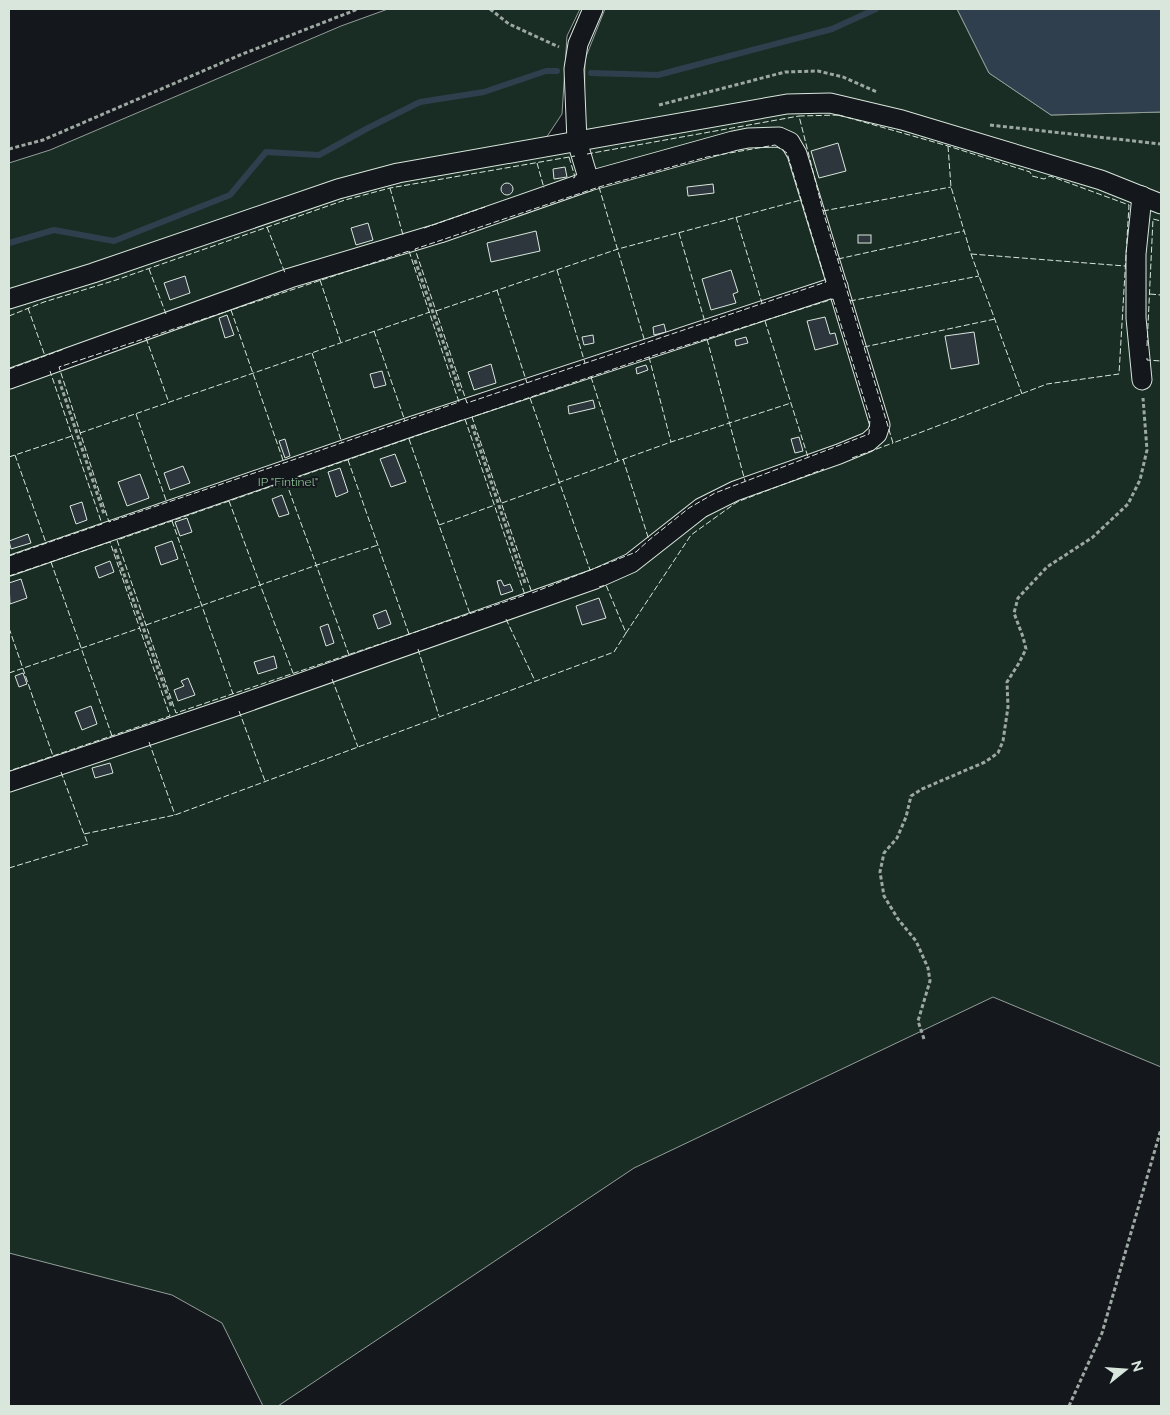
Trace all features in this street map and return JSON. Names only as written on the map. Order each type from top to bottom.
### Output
[{"type":"street","points":[[589,181],[577,141],[574,78],[575,59],[584,27],[593,9]]},
{"type":"street","points":[[9,298],[93,273],[338,189],[398,173],[787,104],[830,102],[902,120],[1101,180],[1161,204]]},
{"type":"street","points":[[9,379],[290,278],[440,233],[589,181],[733,141],[779,137],[790,142],[797,154],[880,426],[877,434],[868,442],[735,491],[701,508],[631,563],[595,579],[212,714],[9,782]]},
{"type":"street","points":[[1142,196],[1136,254],[1136,318],[1142,380]]},
{"type":"street","points":[[9,566],[404,429],[838,286]]},
{"type":"path","points":[[9,149],[43,140],[240,55],[358,9]]},
{"type":"path","points":[[490,9],[509,24],[556,45],[575,59]]},
{"type":"path","points":[[924,1039],[918,1020],[930,981],[928,968],[916,941],[898,919],[884,896],[880,872],[884,853],[897,838],[906,817],[911,796],[922,789],[985,762],[998,753],[1003,740],[1008,707],[1007,682],[1020,663],[1026,649],[1014,613],[1018,598],[1047,567],[1093,538],[1128,504],[1140,480],[1147,450],[1142,380]]},
{"type":"path","points":[[1069,1406],[1102,1333],[1161,1129]]},
{"type":"green space","name":"IP \"Fîntînel\"","points":[[388,9],[580,9],[567,36],[562,114],[546,138],[584,131],[585,59],[605,9],[957,9],[989,73],[1051,115],[1161,112],[1161,1067],[993,997],[634,1168],[278,1406],[263,1406],[222,1323],[172,1295],[9,1253],[9,163],[50,150],[341,26]]},
{"type":"water","points":[[957,9],[1161,9],[1161,112],[1051,115],[989,73]]},
{"type":"building","points":[[838,143],[846,171],[819,178],[811,151]]},
{"type":"building","points":[[565,167],[567,177],[554,179],[553,169]]},
{"type":"building","points":[[507,183],[513,189],[507,195],[501,189]]},
{"type":"building","points":[[713,184],[714,193],[688,196],[687,187]]},
{"type":"building","points":[[368,223],[373,240],[356,245],[351,228]]},
{"type":"building","points":[[536,231],[540,251],[491,262],[487,243]]},
{"type":"building","points":[[858,235],[871,235],[871,243],[858,243]]},
{"type":"building","points":[[731,270],[738,292],[733,294],[736,303],[711,310],[702,279]]},
{"type":"building","points":[[185,276],[190,293],[170,300],[164,283]]},
{"type":"building","points":[[227,315],[234,335],[225,338],[219,318]]},
{"type":"building","points":[[825,317],[830,334],[835,333],[838,344],[815,350],[807,321]]},
{"type":"building","points":[[664,324],[666,332],[654,335],[653,327]]},
{"type":"building","points":[[974,332],[979,364],[951,369],[945,336]]},
{"type":"building","points":[[593,335],[594,343],[584,345],[582,337]]},
{"type":"building","points":[[746,337],[748,343],[736,346],[735,340]]},
{"type":"building","points":[[491,364],[496,383],[474,390],[468,372]]},
{"type":"building","points":[[646,365],[648,370],[637,374],[636,368]]},
{"type":"building","points":[[382,371],[386,385],[374,388],[370,374]]},
{"type":"building","points":[[593,400],[595,408],[569,414],[568,406]]},
{"type":"building","points":[[799,437],[803,451],[795,453],[791,439]]},
{"type":"building","points":[[285,439],[290,456],[285,458],[279,441]]},
{"type":"building","points":[[395,454],[406,482],[391,487],[380,459]]},
{"type":"building","points":[[183,466],[190,483],[170,490],[164,473]]},
{"type":"building","points":[[340,468],[348,492],[336,497],[328,472]]},
{"type":"building","points":[[140,474],[149,498],[127,506],[118,482]]},
{"type":"building","points":[[282,495],[289,514],[279,517],[272,499]]},
{"type":"building","points":[[82,502],[87,520],[76,524],[70,506]]},
{"type":"building","points":[[187,518],[192,532],[180,536],[175,522]]},
{"type":"building","points":[[28,534],[31,543],[11,549],[9,541]]},
{"type":"building","points":[[172,541],[178,559],[161,565],[155,547]]},
{"type":"building","points":[[110,561],[114,572],[99,578],[95,567]]},
{"type":"building","points":[[21,579],[27,598],[10,604],[9,583]]},
{"type":"building","points":[[501,580],[504,586],[510,584],[513,591],[501,595],[497,581]]},
{"type":"building","points":[[599,598],[606,618],[582,625],[576,606]]},
{"type":"building","points":[[386,610],[391,624],[378,629],[373,615]]},
{"type":"building","points":[[328,624],[334,643],[326,646],[320,627]]},
{"type":"building","points":[[274,656],[277,668],[258,674],[254,662]]},
{"type":"building","points":[[23,673],[27,684],[19,687],[15,676]]},
{"type":"building","points":[[188,678],[195,695],[178,701],[174,690],[184,686],[181,681]]},
{"type":"building","points":[[91,706],[97,724],[82,730],[75,712]]},
{"type":"building","points":[[110,763],[113,773],[95,778],[92,768]]},
{"type":"waterway","points":[[591,73],[658,75],[832,29],[876,9]]},
{"type":"waterway","points":[[9,243],[54,230],[114,241],[230,195],[266,152],[319,155],[420,102],[484,92],[546,71],[557,71]]},
{"type":"fence","points":[[839,115],[948,146],[1030,172],[1032,176],[1044,179],[1050,176],[1129,205],[1119,374],[1047,384],[893,443],[823,211],[799,116],[839,115]]},
{"type":"fence","points":[[587,154],[799,116]]},
{"type":"fence","points":[[775,145],[787,153],[826,282],[467,403],[415,249],[599,187],[707,157],[775,145]]},
{"type":"fence","points":[[948,146],[951,187],[971,254],[1022,394]]},
{"type":"fence","points":[[9,316],[44,302],[116,280],[345,200],[390,188],[575,156]]},
{"type":"fence","points":[[569,157],[575,177],[573,178]]},
{"type":"fence","points":[[537,163],[544,188]]},
{"type":"fence","points":[[599,187],[645,342]]},
{"type":"fence","points":[[823,211],[951,187]]},
{"type":"fence","points":[[390,188],[403,235]]},
{"type":"fence","points":[[436,311],[618,249],[801,200]]},
{"type":"fence","points":[[424,228],[485,207]]},
{"type":"fence","points":[[736,217],[762,303]]},
{"type":"fence","points":[[1147,346],[1153,219],[1161,221]]},
{"type":"fence","points":[[267,227],[285,273]]},
{"type":"fence","points":[[838,259],[964,231]]},
{"type":"fence","points":[[679,233],[705,322]]},
{"type":"fence","points":[[409,251],[459,402],[109,522],[59,367],[409,251]]},
{"type":"fence","points":[[971,254],[1125,266]]},
{"type":"fence","points":[[149,269],[166,314]]},
{"type":"fence","points":[[557,270],[585,363]]},
{"type":"fence","points":[[850,301],[979,276]]},
{"type":"fence","points":[[320,280],[341,343]]},
{"type":"fence","points":[[497,290],[527,383]]},
{"type":"fence","points":[[1150,294],[1161,295]]},
{"type":"fence","points":[[833,299],[870,418],[869,434],[715,493],[689,508],[636,552],[532,593],[472,417],[649,357],[833,299]]},
{"type":"fence","points":[[28,308],[45,356]]},
{"type":"fence","points":[[231,310],[284,463]]},
{"type":"fence","points":[[80,433],[430,312]]},
{"type":"fence","points":[[864,347],[995,319]]},
{"type":"fence","points":[[765,321],[808,457]]},
{"type":"fence","points":[[374,331],[405,421]]},
{"type":"fence","points":[[146,338],[169,403]]},
{"type":"fence","points":[[707,339],[745,481]]},
{"type":"fence","points":[[9,369],[64,349]]},
{"type":"fence","points":[[312,353],[342,443]]},
{"type":"fence","points":[[649,357],[671,442]]},
{"type":"fence","points":[[1147,358],[1147,360],[1161,361]]},
{"type":"fence","points":[[9,556],[102,524],[50,371]]},
{"type":"fence","points":[[591,377],[618,461]]},
{"type":"fence","points":[[530,398],[590,570]]},
{"type":"fence","points":[[502,503],[671,442],[791,403]]},
{"type":"fence","points":[[136,414],[167,503]]},
{"type":"fence","points":[[465,419],[525,595],[176,713],[117,540],[465,419]]},
{"type":"fence","points":[[9,457],[72,436]]},
{"type":"fence","points":[[409,439],[470,614]]},
{"type":"fence","points":[[852,458],[893,443]]},
{"type":"fence","points":[[15,455],[46,543]]},
{"type":"fence","points":[[623,459],[649,540]]},
{"type":"fence","points":[[348,460],[409,634]]},
{"type":"fence","points":[[626,633],[691,535],[737,502],[824,469]]},
{"type":"fence","points":[[286,482],[349,655]]},
{"type":"fence","points":[[229,501],[293,673]]},
{"type":"fence","points":[[439,525],[495,505]]},
{"type":"fence","points":[[172,521],[233,694]]},
{"type":"fence","points":[[9,576],[110,542],[170,716],[9,771]]},
{"type":"fence","points":[[146,625],[378,545]]},
{"type":"fence","points":[[51,562],[112,736]]},
{"type":"fence","points":[[9,868],[88,844],[84,834],[175,815],[614,652],[626,633],[606,585],[599,587]]},
{"type":"fence","points":[[506,619],[535,681]]},
{"type":"fence","points":[[9,628],[53,756]]},
{"type":"fence","points":[[9,673],[140,628]]},
{"type":"fence","points":[[418,649],[439,716]]},
{"type":"fence","points":[[332,679],[358,747]]},
{"type":"fence","points":[[239,711],[265,781]]},
{"type":"fence","points":[[149,742],[175,815]]},
{"type":"fence","points":[[61,772],[84,834]]}]
